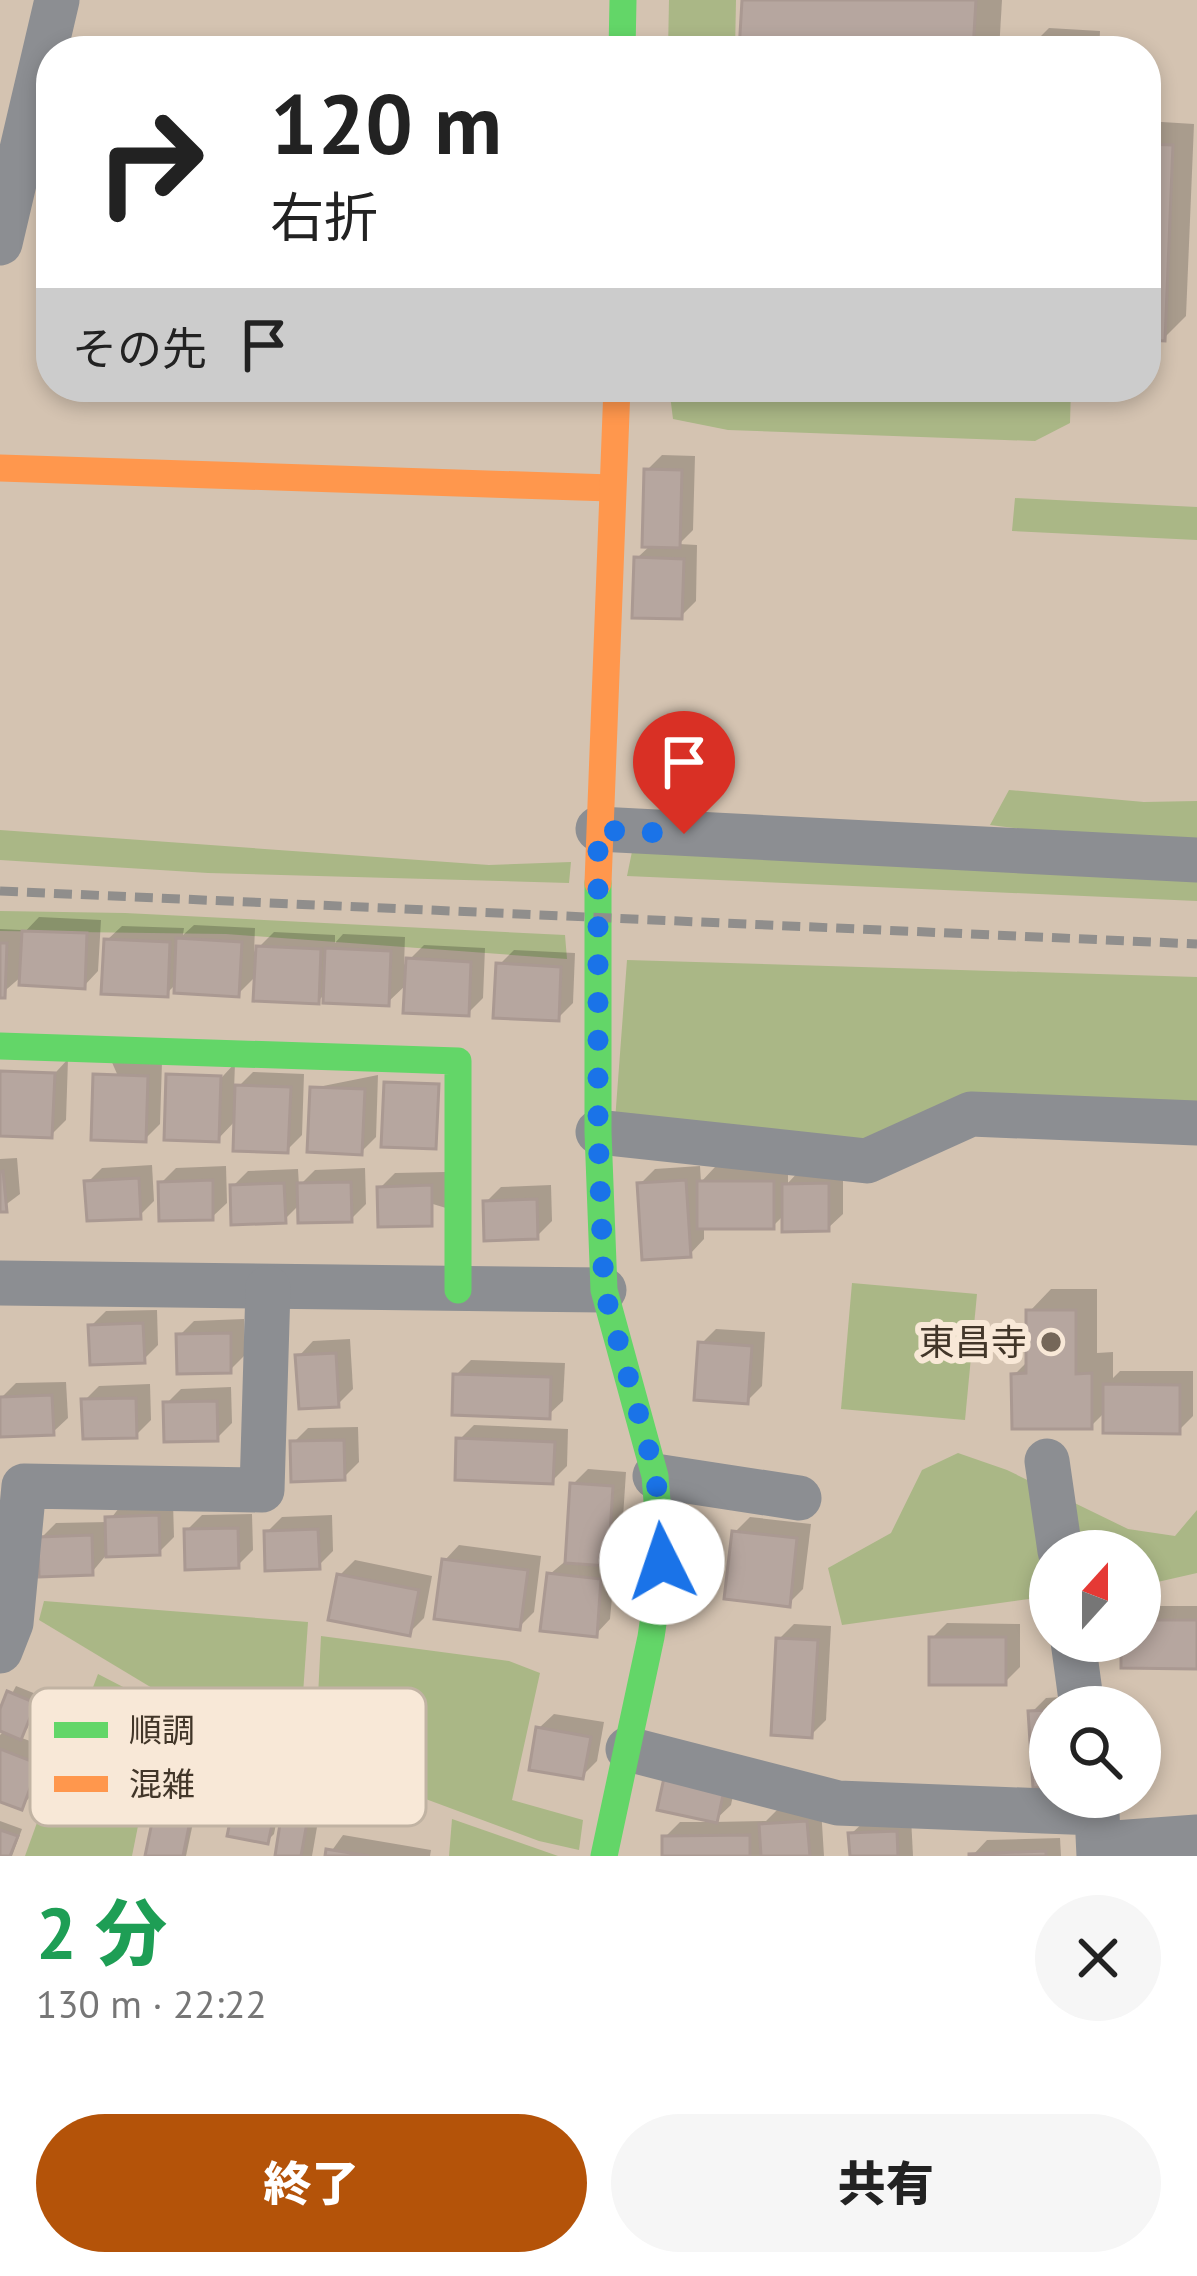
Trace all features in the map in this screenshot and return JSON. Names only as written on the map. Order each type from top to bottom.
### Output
[{"type":"street","points":[[49,36],[57,0]]},
{"type":"street","points":[[622,36],[623,0]]},
{"type":"street","points":[[0,243],[36,90]]},
{"type":"street","points":[[604,1856],[662,1562],[656,1476],[604,1290],[598,1132],[598,830],[615,402]]},
{"type":"street","points":[[0,468],[611,488]]},
{"type":"street","points":[[598,830],[1197,860]]},
{"type":"street","points":[[0,1046],[458,1061],[458,1290]]},
{"type":"street","points":[[598,1132],[867,1161],[971,1114],[1197,1123]]},
{"type":"street","points":[[0,1282],[604,1290]]},
{"type":"street","points":[[0,1651],[11,1623],[24,1486],[262,1490],[268,1288]]},
{"type":"street","points":[[1048,1461],[1057,1530]]},
{"type":"street","points":[[656,1476],[799,1498]]},
{"type":"street","points":[[628,1749],[838,1803],[1197,1837]]},
{"type":"green space","points":[[669,0],[736,0],[735,36],[668,36]]},
{"type":"green space","points":[[671,402],[1071,402],[1070,423],[1035,441],[728,430],[673,419]]},
{"type":"green space","points":[[1015,498],[1197,507],[1197,540],[1012,531]]},
{"type":"green space","points":[[1009,790],[1144,802],[1197,801],[1197,851],[990,825]]},
{"type":"green space","points":[[0,830],[489,865],[571,862],[569,883],[208,873],[0,860]]},
{"type":"green space","points":[[636,832],[1197,864],[1197,901],[627,876]]},
{"type":"green space","points":[[0,911],[565,935],[567,959],[226,934],[0,931]]},
{"type":"green space","points":[[627,960],[1197,977],[1197,1123],[971,1114],[867,1161],[614,1134]]},
{"type":"green space","points":[[852,1283],[977,1294],[965,1420],[841,1409]]},
{"type":"green space","points":[[958,1453],[1007,1470],[1135,1530],[1029,1530],[1029,1599],[842,1625],[828,1568],[891,1533],[922,1470]]},
{"type":"green space","points":[[1197,1510],[1197,1573],[1161,1581],[1161,1534],[1175,1536]]},
{"type":"green space","points":[[44,1601],[308,1622],[303,1688],[152,1688],[39,1620]]},
{"type":"green space","points":[[321,1636],[509,1661],[540,1673],[512,1800],[583,1820],[579,1850],[539,1841],[426,1799],[426,1688],[318,1688]]},
{"type":"green space","points":[[98,1674],[125,1688],[93,1688]]},
{"type":"green space","points":[[452,1819],[558,1856],[449,1856]]},
{"type":"green space","points":[[36,1826],[138,1826],[132,1856],[25,1856]]},
{"type":"building","points":[[742,0],[976,0],[974,36],[740,36]]},
{"type":"building","points":[[1161,145],[1173,145],[1165,341],[1161,341]]},
{"type":"building","points":[[644,469],[682,470],[680,548],[642,547]]},
{"type":"building","points":[[634,557],[684,559],[682,619],[632,618]]},
{"type":"building","points":[[22,931],[87,933],[85,989],[19,985]]},
{"type":"building","points":[[176,938],[242,942],[239,997],[174,993]]},
{"type":"building","points":[[104,939],[170,942],[168,997],[101,994]]},
{"type":"building","points":[[0,943],[7,943],[5,998],[0,998]]},
{"type":"building","points":[[256,946],[321,949],[319,1004],[253,1001]]},
{"type":"building","points":[[325,948],[391,951],[389,1006],[323,1003]]},
{"type":"building","points":[[406,958],[471,962],[469,1016],[403,1013]]},
{"type":"building","points":[[496,963],[561,967],[559,1021],[493,1018]]},
{"type":"building","points":[[0,1071],[55,1073],[52,1138],[0,1136]]},
{"type":"building","points":[[93,1074],[148,1076],[146,1142],[91,1140]]},
{"type":"building","points":[[166,1074],[221,1076],[219,1142],[164,1140]]},
{"type":"building","points":[[384,1082],[439,1084],[436,1149],[381,1147]]},
{"type":"building","points":[[235,1085],[291,1087],[288,1153],[233,1151]]},
{"type":"building","points":[[310,1087],[365,1089],[362,1155],[307,1152]]},
{"type":"building","points":[[3,1171],[7,1212],[0,1212]]},
{"type":"building","points":[[139,1178],[141,1219],[87,1221],[84,1181]]},
{"type":"building","points":[[213,1180],[213,1220],[159,1221],[158,1182]]},
{"type":"building","points":[[686,1180],[691,1257],[642,1260],[637,1183]]},
{"type":"building","points":[[697,1181],[774,1181],[774,1229],[697,1229]]},
{"type":"building","points":[[351,1182],[352,1222],[298,1223],[297,1183]]},
{"type":"building","points":[[284,1183],[286,1223],[231,1225],[230,1185]]},
{"type":"building","points":[[829,1183],[829,1231],[782,1232],[782,1184]]},
{"type":"building","points":[[432,1185],[432,1226],[378,1227],[377,1187]]},
{"type":"building","points":[[537,1199],[538,1239],[484,1241],[483,1201]]},
{"type":"building","name":"東昌寺","points":[[1026,1310],[1076,1310],[1076,1374],[1092,1373],[1092,1429],[1012,1429],[1011,1374],[1026,1373]]},
{"type":"building","points":[[143,1323],[145,1363],[90,1365],[88,1325]]},
{"type":"building","points":[[231,1333],[231,1373],[177,1374],[176,1334]]},
{"type":"building","points":[[698,1342],[752,1346],[748,1404],[694,1400]]},
{"type":"building","points":[[336,1353],[339,1407],[299,1409],[295,1355]]},
{"type":"building","points":[[453,1374],[551,1377],[550,1419],[452,1415]]},
{"type":"building","points":[[1103,1384],[1180,1385],[1180,1434],[1103,1433]]},
{"type":"building","points":[[52,1395],[54,1435],[0,1437],[0,1397]]},
{"type":"building","points":[[136,1398],[137,1438],[83,1439],[81,1399]]},
{"type":"building","points":[[217,1401],[218,1441],[164,1442],[163,1402]]},
{"type":"building","points":[[456,1438],[555,1442],[553,1484],[455,1480]]},
{"type":"building","points":[[344,1440],[345,1480],[291,1482],[290,1441]]},
{"type":"building","points":[[570,1483],[613,1486],[608,1566],[565,1563]]},
{"type":"building","points":[[159,1515],[160,1555],[106,1557],[105,1517]]},
{"type":"building","points":[[238,1528],[239,1568],[185,1570],[184,1529]]},
{"type":"building","points":[[318,1529],[320,1569],[265,1571],[264,1531]]},
{"type":"building","points":[[732,1531],[797,1538],[790,1607],[724,1599]]},
{"type":"building","points":[[92,1535],[93,1575],[39,1577],[38,1537]]},
{"type":"building","points":[[442,1559],[528,1570],[520,1630],[434,1619]]},
{"type":"building","points":[[547,1573],[601,1579],[597,1637],[540,1631]]},
{"type":"building","points":[[337,1574],[419,1590],[410,1636],[328,1620]]},
{"type":"building","points":[[1161,1620],[1197,1620],[1197,1669],[1121,1668],[1121,1662],[1161,1662]]},
{"type":"building","points":[[929,1637],[1006,1637],[1006,1685],[929,1685]]},
{"type":"building","points":[[776,1638],[818,1640],[812,1738],[771,1735]]},
{"type":"building","points":[[7,1691],[30,1701],[30,1718],[21,1740],[0,1731],[0,1709]]},
{"type":"building","points":[[536,1727],[591,1737],[583,1779],[529,1770]]},
{"type":"building","points":[[0,1749],[30,1761],[30,1788],[22,1810],[0,1802]]},
{"type":"building","points":[[665,1773],[725,1786],[717,1823],[657,1810]]},
{"type":"building","points":[[807,1821],[810,1856],[761,1856],[759,1824]]},
{"type":"building","points":[[151,1826],[189,1826],[183,1856],[145,1856]]},
{"type":"building","points":[[229,1826],[272,1826],[268,1844],[227,1836]]},
{"type":"building","points":[[280,1826],[306,1826],[301,1856],[275,1856]]},
{"type":"building","points":[[0,1830],[18,1836],[10,1856],[0,1856]]},
{"type":"building","points":[[897,1831],[898,1856],[850,1856],[848,1833]]},
{"type":"building","points":[[750,1835],[750,1856],[662,1856],[662,1836]]},
{"type":"building","points":[[326,1849],[369,1856],[325,1856]]},
{"type":"building","points":[[1046,1851],[1046,1856],[969,1856],[969,1854]]},
{"type":"railway","points":[[0,891],[1197,944]]},
{"type":"traffic: fast","points":[[622,36],[623,0]]},
{"type":"traffic: fast","points":[[598,883],[598,1132],[604,1290],[655,1476],[662,1562],[651,1637],[604,1856]]},
{"type":"traffic: fast","points":[[0,1046],[458,1061],[458,1290]]},
{"type":"traffic: slow","points":[[598,883],[616,402]]},
{"type":"traffic: slow","points":[[0,468],[611,488]]},
{"type":"place","name":"東昌寺","points":[[1051,1342]]},
{"type":"route","points":[[662,1562],[656,1476],[604,1290],[598,1132],[598,830],[684,834]]}]
